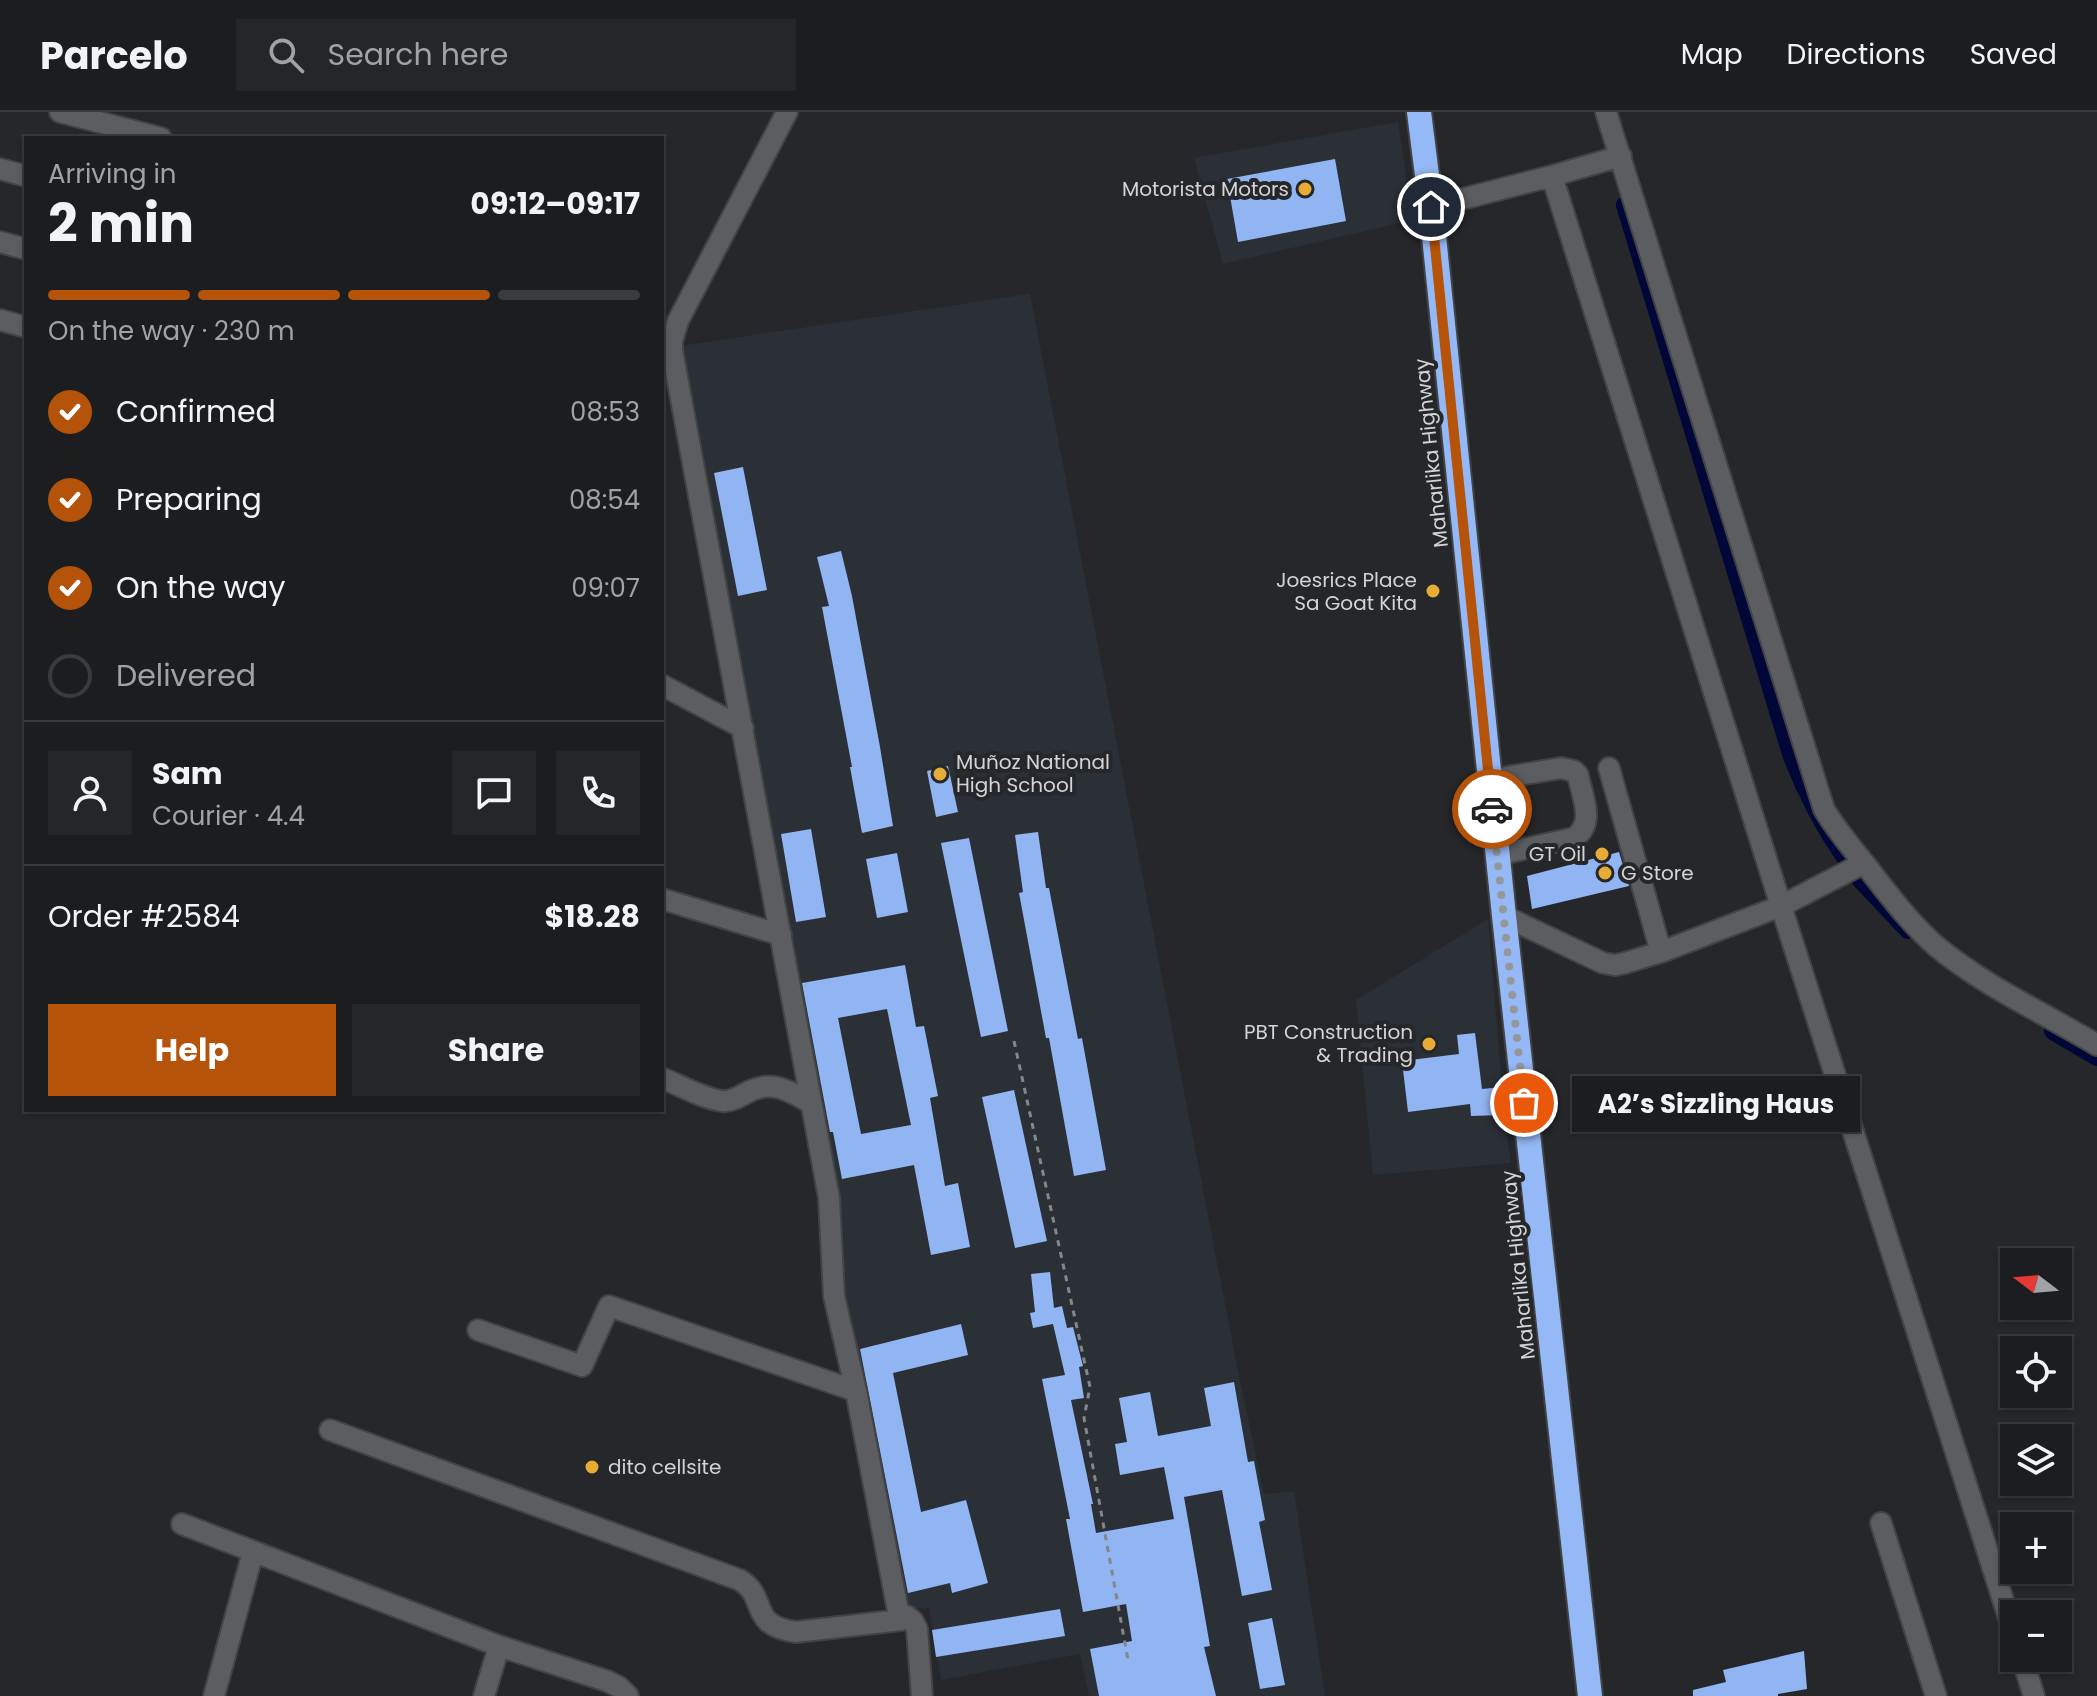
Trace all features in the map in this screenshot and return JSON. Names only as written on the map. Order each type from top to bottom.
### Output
[{"type":"highway","name":"Maharlika Highway","points":[[1419,112],[1590,1696]]},
{"type":"street","points":[[60,112],[153,136]]},
{"type":"street","points":[[787,112],[678,321],[668,360],[743,728],[829,1198],[834,1296],[901,1620]]},
{"type":"street","points":[[1606,112],[1820,798],[1830,820],[1917,929],[1937,947],[1978,975],[2097,1045]]},
{"type":"street","points":[[1431,207],[1621,156]]},
{"type":"street","points":[[0,169],[24,175]]},
{"type":"street","points":[[1552,176],[2003,1600]]},
{"type":"street","points":[[0,242],[24,248]]},
{"type":"street","points":[[0,320],[24,326]]},
{"type":"street","points":[[664,686],[743,728]]},
{"type":"street","points":[[1489,780],[1561,768],[1574,771],[1578,775],[1587,820],[1586,827],[1574,838],[1497,855]]},
{"type":"street","points":[[1609,768],[1661,952]]},
{"type":"street","points":[[1504,916],[1603,963],[1615,965],[1661,952],[1781,906],[1864,863]]},
{"type":"street","points":[[664,900],[781,935]]},
{"type":"street","points":[[664,1079],[724,1101],[773,1085],[811,1103]]},
{"type":"street","points":[[478,1330],[582,1366],[609,1306],[856,1391]]},
{"type":"street","points":[[330,1430],[740,1580],[750,1589],[764,1618],[776,1628],[796,1632],[901,1620],[908,1616],[917,1629],[922,1696]]},
{"type":"street","points":[[1881,1523],[1936,1696]]},
{"type":"street","points":[[182,1524],[499,1646],[607,1681],[628,1696]]},
{"type":"street","points":[[214,1696],[253,1552]]},
{"type":"street","points":[[484,1696],[499,1646]]},
{"type":"street","points":[[2026,1672],[2034,1696]]},
{"type":"path","points":[[1014,1041],[1090,1387],[1084,1418],[1128,1660]]},
{"type":"shaded area","name":"Motorista Motors","points":[[1398,122],[1413,220],[1223,264],[1194,158]]},
{"type":"shaded area","name":"Muñoz National High School","points":[[1030,294],[1239,1376],[1264,1494],[1294,1491],[1325,1696],[1089,1696],[1080,1654],[941,1680],[929,1608],[905,1610],[839,1295],[680,346]]},
{"type":"shaded area","name":"PBT Construction & Trading","points":[[1488,919],[1502,1087],[1469,1091],[1471,1116],[1504,1115],[1511,1163],[1373,1175],[1356,1000]]},
{"type":"building","points":[[1335,159],[1346,221],[1238,242],[1227,179]]},
{"type":"building","points":[[743,467],[767,590],[738,596],[714,473]]},
{"type":"building","points":[[841,551],[852,596],[893,826],[862,833],[822,607],[829,606],[817,557]]},
{"type":"building","points":[[948,766],[958,812],[936,817],[927,771]]},
{"type":"building","points":[[811,829],[826,917],[796,922],[781,834]]},
{"type":"building","points":[[1038,832],[1046,888],[1049,888],[1078,1039],[1082,1038],[1106,1170],[1074,1176],[1019,893],[1023,892],[1015,835]]},
{"type":"building","points":[[969,838],[1008,1031],[981,1037],[941,843]]},
{"type":"building","points":[[1619,852],[1629,886],[1532,909],[1527,876]]},
{"type":"building","points":[[897,853],[908,912],[877,918],[866,859]]},
{"type":"building","points":[[905,965],[916,1027],[924,1026],[938,1096],[930,1098],[945,1186],[958,1183],[970,1247],[931,1255],[914,1165],[842,1179],[802,983]],"holes":[[[887,1009],[911,1125],[861,1134],[838,1018]]]},
{"type":"building","points":[[1475,1033],[1482,1089],[1502,1087],[1504,1115],[1471,1116],[1470,1104],[1408,1112],[1402,1061],[1459,1054],[1457,1035]]},
{"type":"building","points":[[1014,1090],[1047,1241],[1015,1248],[982,1097]]},
{"type":"building","points":[[1050,1272],[1054,1308],[1062,1306],[1067,1328],[1073,1327],[1083,1366],[1079,1367],[1084,1398],[1071,1400],[1093,1504],[1096,1533],[1174,1519],[1164,1467],[1120,1475],[1115,1444],[1127,1442],[1119,1398],[1150,1392],[1158,1436],[1211,1426],[1204,1388],[1234,1382],[1248,1462],[1254,1461],[1265,1520],[1259,1522],[1272,1590],[1242,1596],[1222,1490],[1184,1497],[1210,1646],[1204,1647],[1216,1696],[1099,1696],[1090,1649],[1132,1641],[1126,1604],[1083,1612],[1066,1519],[1070,1519],[1042,1379],[1065,1375],[1053,1324],[1033,1328],[1030,1313],[1035,1312],[1031,1274]]},
{"type":"building","points":[[961,1324],[968,1355],[893,1373],[921,1512],[966,1500],[988,1583],[952,1593],[950,1583],[908,1593],[860,1349]]},
{"type":"building","points":[[1060,1609],[1065,1636],[936,1657],[932,1630]]},
{"type":"building","points":[[1272,1618],[1285,1685],[1260,1689],[1248,1623]]},
{"type":"building","points":[[1804,1651],[1807,1689],[1778,1696],[1693,1696],[1693,1690],[1726,1682],[1723,1670]]},
{"type":"waterway","points":[[1625,205],[1791,754],[1814,807],[1844,856]]},
{"type":"waterway","points":[[1860,879],[1908,930]]},
{"type":"waterway","points":[[2053,1031],[2097,1057]]},
{"type":"way so far","points":[[1492,809],[1524,1103]]},
{"type":"place","name":"Motorista Motors","points":[[1305,189]]},
{"type":"place","name":"Joesrics Place Sa Goat Kita","points":[[1433,591]]},
{"type":"place","name":"Muñoz National High School","points":[[940,774]]},
{"type":"place","name":"GT Oil","points":[[1602,854]]},
{"type":"place","name":"G Store","points":[[1605,873]]},
{"type":"place","name":"PBT Construction & Trading","points":[[1429,1044]]},
{"type":"place","name":"A2’s Sizzling Haus","points":[[1524,1103]]},
{"type":"place","name":"dito cellsite","points":[[592,1467]]},
{"type":"route","points":[[1431,207],[1492,809]]}]
